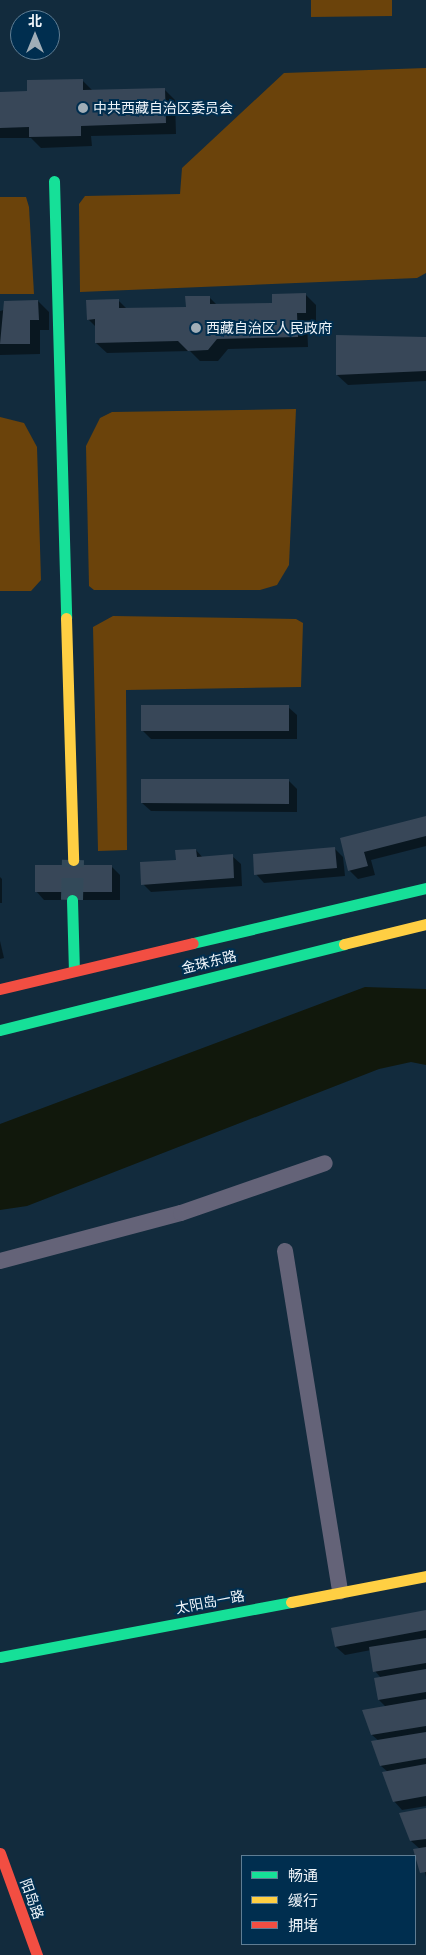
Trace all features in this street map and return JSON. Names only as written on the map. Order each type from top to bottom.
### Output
[{"type":"main road","points":[[54,181],[73,860]]},
{"type":"main road","name":"金珠东路","points":[[0,989],[426,888]]},
{"type":"main road","points":[[72,900],[74,970]]},
{"type":"main road","name":"金珠东路","points":[[0,1030],[426,924]]},
{"type":"main road","name":"太阳岛一路","points":[[0,1657],[426,1576]]},
{"type":"main road","name":"阳岛路","points":[[0,1853],[36,1955]]},
{"type":"street","points":[[0,1261],[181,1213],[325,1163]]},
{"type":"street","points":[[285,1251],[340,1592]]},
{"type":"shaded area","points":[[311,0],[392,0],[392,16],[311,17]]},
{"type":"shaded area","points":[[426,68],[426,273],[417,278],[80,292],[79,204],[85,196],[180,194],[182,168],[284,73]]},
{"type":"shaded area","points":[[0,197],[26,197],[29,207],[34,294],[0,294]]},
{"type":"shaded area","points":[[296,409],[289,565],[277,585],[260,590],[94,590],[89,586],[86,446],[100,418],[112,412]]},
{"type":"shaded area","points":[[0,417],[24,423],[37,447],[41,580],[31,591],[0,591]]},
{"type":"shaded area","points":[[113,616],[296,619],[303,623],[301,687],[126,690],[127,850],[98,851],[93,627]]},
{"type":"shaded area","points":[[365,987],[426,989],[426,1065],[411,1062],[379,1069],[27,1206],[0,1210],[0,1124]]},
{"type":"building","name":"中共西藏自治区委员会","points":[[83,79],[83,90],[165,88],[166,123],[81,126],[81,136],[29,137],[29,127],[0,128],[0,92],[27,91],[27,80]]},
{"type":"building","name":"西藏自治区人民政府","points":[[306,293],[306,313],[297,313],[298,337],[217,339],[208,350],[188,351],[178,341],[95,343],[95,319],[87,320],[86,300],[119,299],[119,308],[186,307],[185,296],[210,296],[210,304],[272,303],[272,294]]},
{"type":"building","points":[[38,300],[39,320],[30,320],[30,344],[0,344],[4,301]]},
{"type":"building","points":[[336,335],[426,337],[426,371],[336,375]]},
{"type":"building","points":[[141,705],[289,705],[289,731],[141,731]]},
{"type":"building","points":[[141,779],[289,779],[289,804],[141,803]]},
{"type":"building","points":[[426,816],[426,836],[364,852],[368,866],[348,871],[340,838]]},
{"type":"building","points":[[335,847],[337,868],[254,875],[253,854]]},
{"type":"building","points":[[196,849],[197,857],[233,854],[234,878],[141,885],[140,862],[176,860],[175,850]]},
{"type":"building","points":[[35,865],[112,865],[112,892],[35,892]]},
{"type":"building","points":[[426,1610],[426,1630],[335,1647],[331,1628]]},
{"type":"building","points":[[426,1638],[426,1663],[373,1672],[369,1647]]},
{"type":"building","points":[[426,1669],[426,1692],[378,1700],[374,1678]]},
{"type":"building","points":[[426,1699],[426,1726],[371,1735],[362,1710]]},
{"type":"building","points":[[426,1732],[426,1758],[380,1766],[371,1741]]},
{"type":"building","points":[[426,1764],[426,1796],[393,1802],[382,1772]]},
{"type":"building","points":[[426,1808],[426,1839],[410,1841],[399,1813]]},
{"type":"building","points":[[426,1847],[426,1872],[420,1873],[413,1849]]},
{"type":"tunnel","points":[[72,900],[73,860]]},
{"type":"traffic: fast","points":[[54,181],[66,618]]},
{"type":"traffic: fast","points":[[193,943],[426,888]]},
{"type":"traffic: fast","points":[[72,900],[74,970]]},
{"type":"traffic: fast","points":[[0,1030],[344,944]]},
{"type":"traffic: fast","points":[[0,1657],[291,1602]]},
{"type":"traffic: slow","points":[[66,618],[73,860]]},
{"type":"traffic: slow","points":[[344,944],[426,924]]},
{"type":"traffic: slow","points":[[291,1602],[426,1576]]},
{"type":"traffic: jam","points":[[0,989],[193,943]]},
{"type":"traffic: jam","points":[[0,1853],[37,1955]]},
{"type":"place","name":"中共西藏自治区委员会","points":[[83,108]]},
{"type":"place","name":"西藏自治区人民政府","points":[[196,328]]}]
